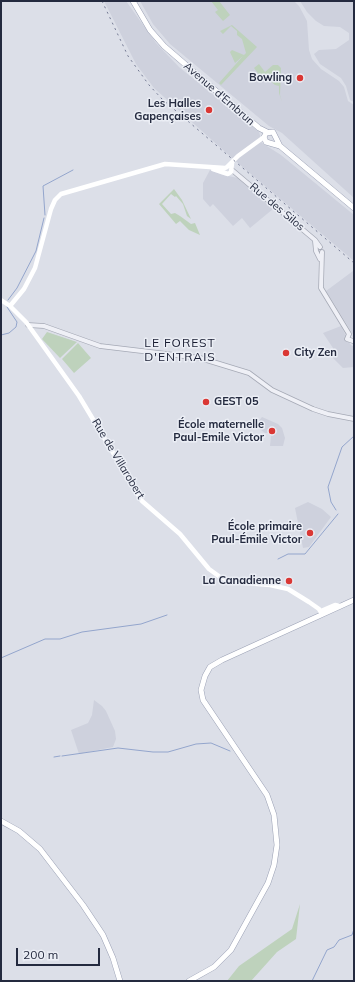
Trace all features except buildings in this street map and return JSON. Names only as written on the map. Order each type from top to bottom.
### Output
[{"type":"main road","name":"Avenue d'Embrun","points":[[134,1],[155,33],[179,59],[259,128],[265,136]]},
{"type":"main road","points":[[10,306],[24,289],[35,268],[51,209],[55,200],[61,194],[162,164],[228,170],[232,161],[265,136],[273,132],[280,146]]},
{"type":"main road","points":[[265,136],[271,143],[280,146],[354,208]]},
{"type":"main road","points":[[271,143],[276,137]]},
{"type":"main road","name":"Rue de Villarobert","points":[[1,300],[10,306],[29,326],[86,406],[138,495],[147,506],[180,534],[209,568],[220,577],[234,582],[270,585],[288,589],[310,602],[322,613]]},
{"type":"main road","points":[[189,981],[214,967],[231,950],[268,883],[273,869],[277,838],[274,814],[270,802],[258,780],[206,707],[201,695],[201,686],[206,672],[216,663],[322,613],[354,600]]},
{"type":"main road","points":[[1,821],[19,831],[33,842],[45,856],[106,942],[120,981]]},
{"type":"street","name":"Rue des Silos","points":[[228,170],[238,175],[315,240],[319,247],[316,251],[320,253],[323,293],[349,334],[348,339],[354,340]]},
{"type":"street","points":[[29,326],[36,324],[100,346],[200,358],[249,373],[272,390],[322,413],[354,419]]},
{"type":"shaded area","points":[[104,1],[126,1],[156,43],[179,67],[259,132],[262,143],[281,155],[354,215],[354,261],[232,158],[154,88],[136,64]]},
{"type":"shaded area","points":[[140,1],[294,1],[299,6],[307,21],[309,50],[312,59],[321,69],[339,81],[344,87],[348,101],[354,105],[354,198],[282,133],[269,126],[170,44],[153,24]]},
{"type":"shaded area","points":[[300,1],[354,1],[354,102],[350,100],[346,86],[341,78],[320,64],[314,54],[319,50],[336,49],[349,40],[349,33],[340,27],[324,26],[316,21],[307,12]]},
{"type":"shaded area","points":[[210,170],[223,175],[238,178],[273,209],[250,228],[242,218],[233,226],[213,204],[210,207],[203,199],[203,183]]},
{"type":"shaded area","points":[[353,271],[354,272],[354,336],[326,291]]},
{"type":"shaded area","points":[[341,326],[350,344],[354,347],[354,367],[343,368],[333,358],[335,351],[323,333]]},
{"type":"shaded area","name":"École maternelle Paul-Emile Victor","points":[[262,417],[278,424],[282,428],[285,438],[283,446],[270,446],[271,436],[269,433],[265,433],[257,427],[257,423]]},
{"type":"shaded area","name":"École primaire Paul-Émile Victor","points":[[308,502],[322,509],[331,517],[309,547],[303,548],[295,508]]},
{"type":"shaded area","points":[[94,700],[106,711],[115,731],[116,739],[113,747],[79,754],[71,730],[88,723],[92,715]]},
{"type":"green space","points":[[211,1],[219,1],[230,15],[223,21],[215,12],[218,10]]},
{"type":"green space","points":[[232,25],[257,47],[221,85],[219,83],[243,56],[235,63],[230,52],[232,50],[244,55],[246,53],[242,39],[237,35],[237,31],[231,26],[223,34],[220,31]]},
{"type":"green space","points":[[259,64],[265,72],[273,65],[278,65],[281,68],[280,95],[282,102],[279,93],[279,86],[275,85],[265,76],[260,76],[254,68]]},
{"type":"green space","points":[[174,189],[182,200],[191,219],[187,216],[183,204],[176,196],[175,197],[171,194],[162,204],[171,214],[175,213],[191,224],[195,223],[200,235],[189,230],[180,221],[176,224],[159,204]]},
{"type":"green space","points":[[47,332],[77,342],[60,358],[42,339]]},
{"type":"green space","points":[[78,343],[91,358],[74,373],[62,359]]},
{"type":"green space","points":[[300,904],[296,939],[277,952],[251,981],[227,981],[239,966],[292,929]]},
{"type":"waterway","points":[[45,215],[43,186],[73,170]]},
{"type":"waterway","points":[[8,300],[17,288],[36,251],[44,218]]},
{"type":"waterway","points":[[1,335],[9,333],[16,327],[17,322],[7,307]]},
{"type":"waterway","points":[[336,510],[331,502],[328,487],[342,447],[354,436]]},
{"type":"waterway","points":[[278,559],[288,554],[305,554],[338,514]]},
{"type":"waterway","points":[[1,658],[45,639],[60,639],[82,632],[141,624],[167,615]]},
{"type":"waterway","points":[[62,756],[118,748],[168,752],[196,744],[211,743],[230,751]]},
{"type":"waterway","points":[[54,757],[60,756]]},
{"type":"waterway","points":[[312,981],[327,950],[334,947],[339,940],[352,935],[354,929]]},
{"type":"railway","points":[[102,1],[128,56],[149,85],[162,99],[354,263]]},
{"type":"place","name":"Bowling","points":[[300,78]]},
{"type":"place","name":"Les Halles Gapençaises","points":[[209,110]]},
{"type":"place","name":"City Zen","points":[[286,353]]},
{"type":"place","name":"GEST 05","points":[[206,402]]},
{"type":"place","name":"École maternelle Paul-Emile Victor","points":[[272,431]]},
{"type":"place","name":"École primaire Paul-Émile Victor","points":[[310,533]]},
{"type":"place","name":"La Canadienne","points":[[289,581]]},
{"type":"district","name":"LE FOREST D'ENTRAIS","points":[[180,350]]}]
